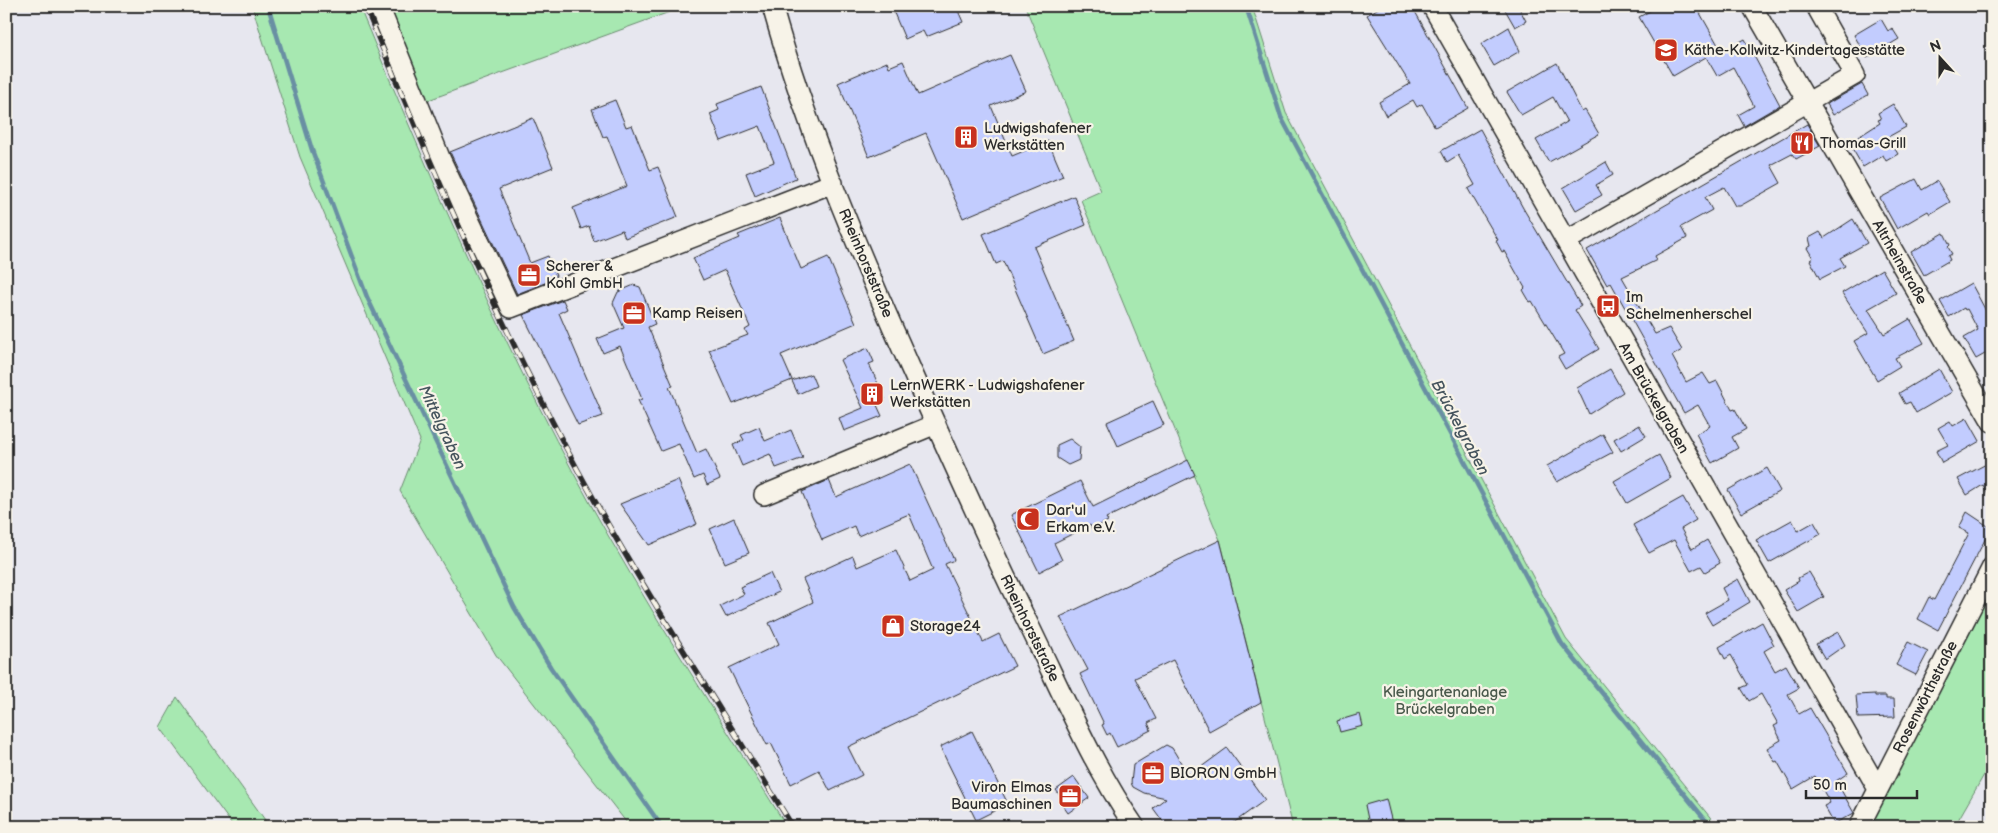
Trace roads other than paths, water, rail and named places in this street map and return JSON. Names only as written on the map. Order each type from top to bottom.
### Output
[{"type":"street","points":[[379,6],[425,121],[511,308],[660,252],[833,183]]},
{"type":"street","name":"Rheinhorststraße","points":[[772,6],[796,86],[861,254],[968,497],[1090,752],[1117,801],[1135,827]]},
{"type":"street","name":"Am Brückelgraben","points":[[1432,6],[1878,789]]},
{"type":"street","name":"Altrheinstraße","points":[[1752,6],[1992,422]]},
{"type":"street","points":[[1566,241],[1855,75],[1816,6]]},
{"type":"street","points":[[764,495],[936,424]]},
{"type":"street","name":"Rosenwörthstraße","points":[[1859,827],[1992,567]]},
{"type":"waterway","name":"Mittelgraben","points":[[268,6],[312,150],[367,297],[514,607],[551,668],[662,827]]},
{"type":"waterway","name":"Brückelgraben","points":[[1246,6],[1281,117],[1562,644],[1711,827]]},
{"type":"railway","points":[[365,6],[480,274],[544,405],[613,533],[679,644],[793,827]]},
{"type":"place","name":"Käthe-Kollwitz-Kindertagesstätte","points":[[1666,50]]},
{"type":"place","name":"Ludwigshafener Werkstätten","points":[[966,137]]},
{"type":"place","name":"Thomas-Grill","points":[[1802,143]]},
{"type":"place","name":"Scherer & Kohl GmbH","points":[[529,275]]},
{"type":"place","name":"Im Schelmenherschel","points":[[1608,306]]},
{"type":"place","name":"Kamp Reisen","points":[[634,313]]},
{"type":"place","name":"LernWERK - Ludwigshafener Werkstätten","points":[[872,394]]},
{"type":"place","name":"Dar'ul Erkam e.V.","points":[[1028,519]]},
{"type":"place","name":"Storage24","points":[[893,626]]},
{"type":"place","name":"BIORON GmbH","points":[[1153,773]]},
{"type":"place","name":"Viron Elmas Baumaschinen","points":[[1070,796]]},
{"type":"park label","name":"Kleingartenanlage Brückelgraben","points":[[1445,700]]}]
